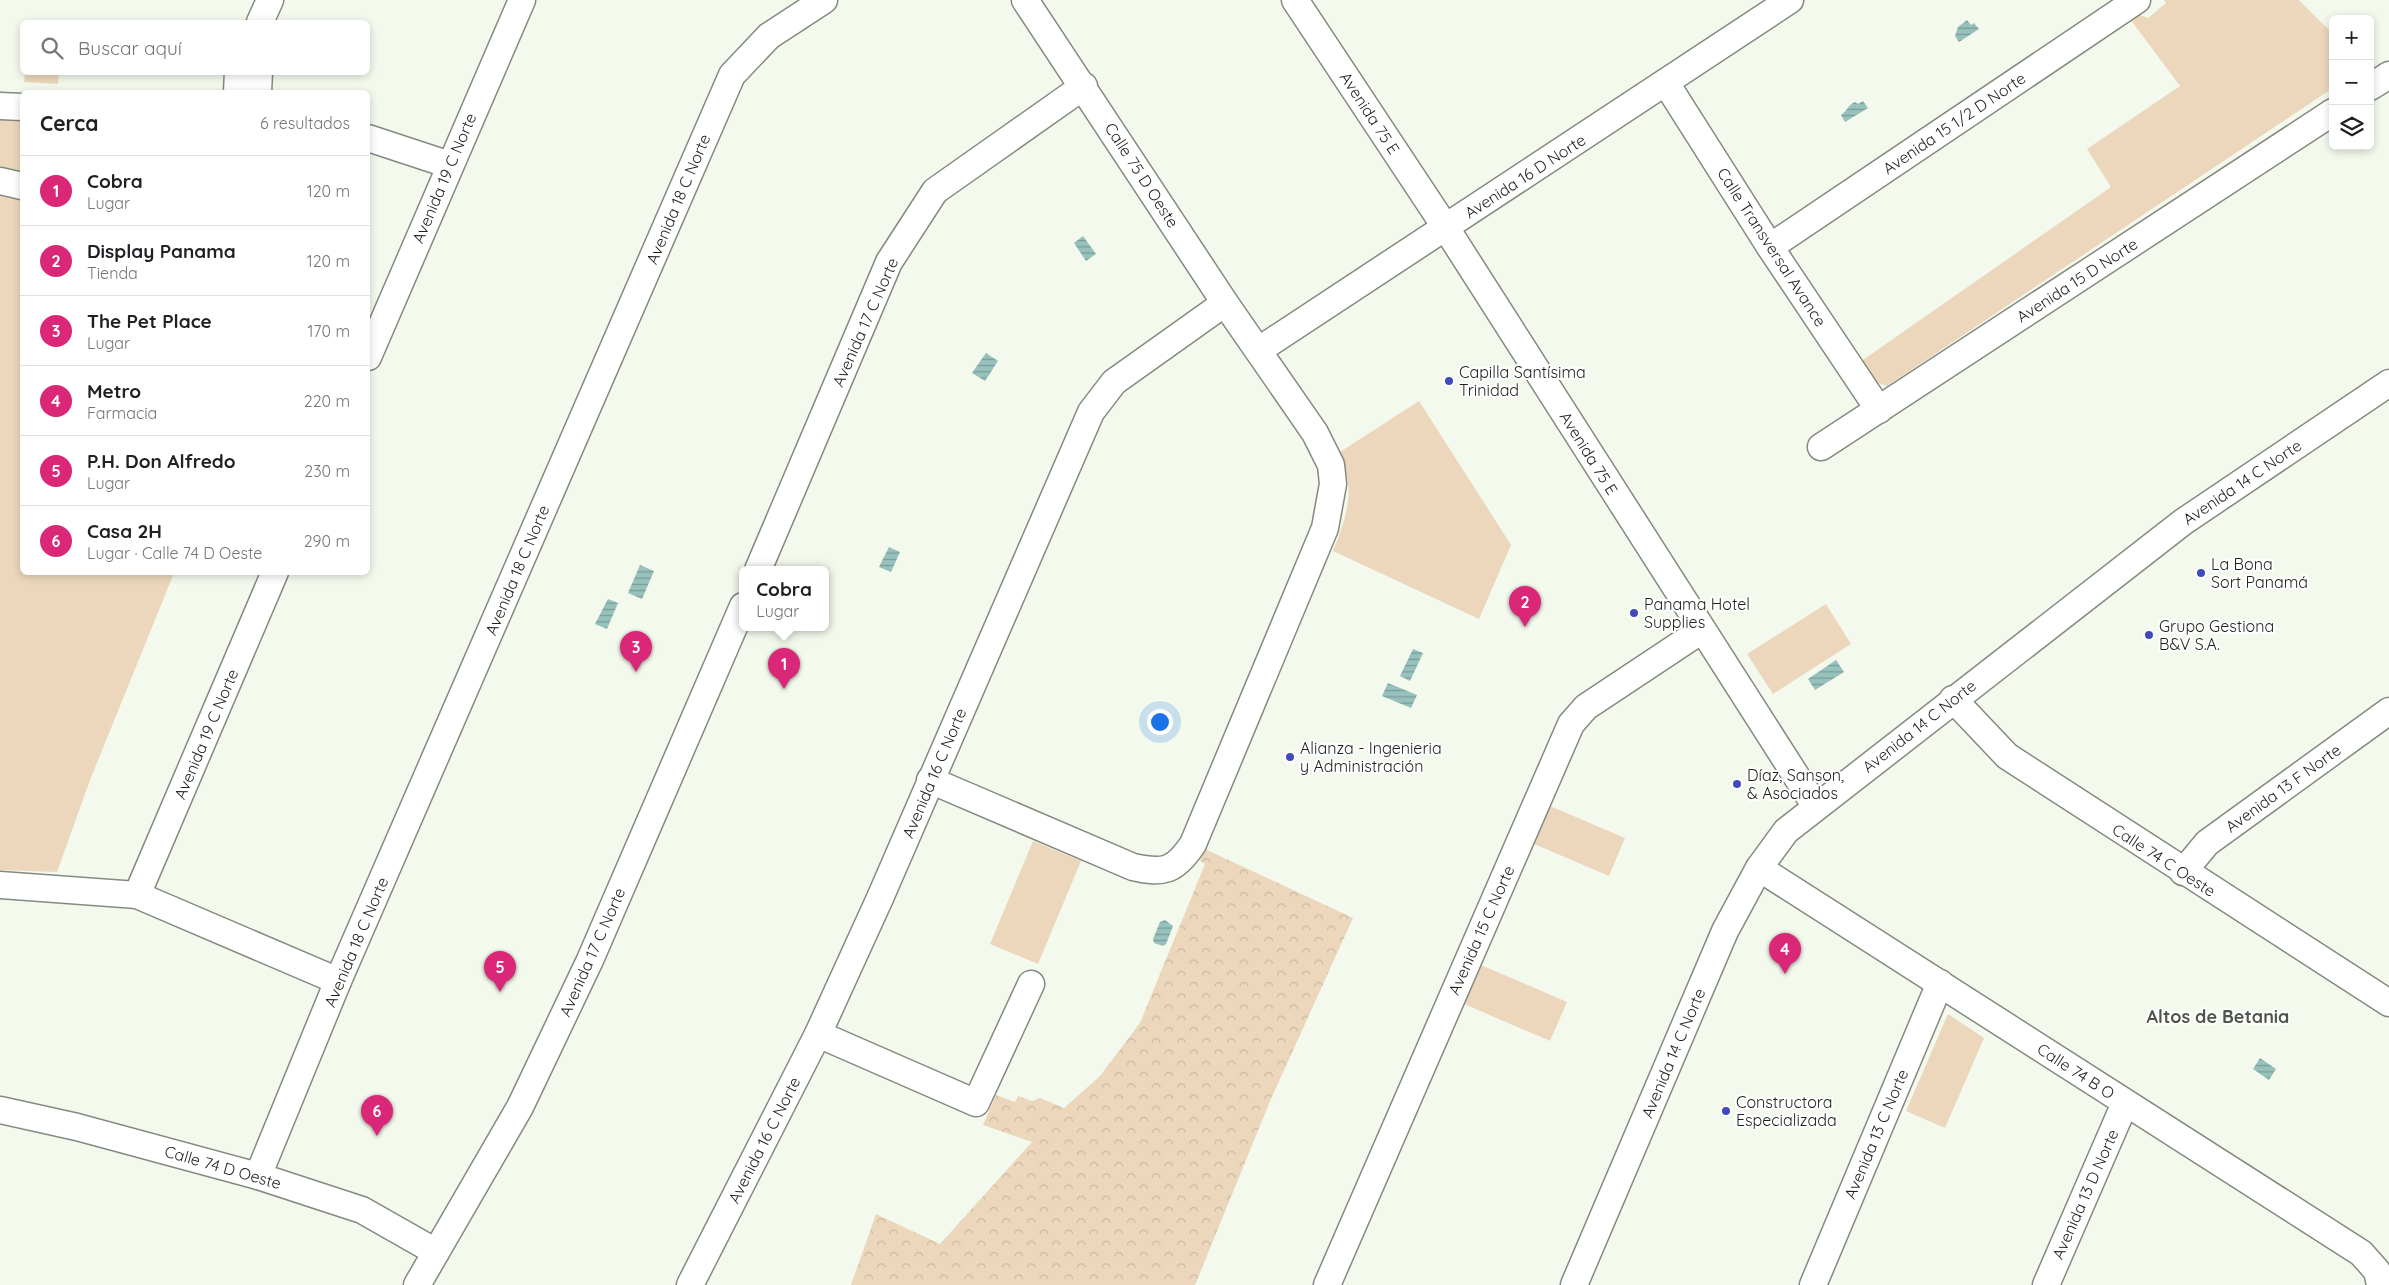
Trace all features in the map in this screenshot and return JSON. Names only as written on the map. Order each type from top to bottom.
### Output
[{"type":"street","points":[[261,20],[270,0]]},
{"type":"street","name":"Avenida 19 C Norte","points":[[370,352],[522,0]]},
{"type":"street","name":"Avenida 18 C Norte","points":[[258,1176],[338,981],[732,75],[769,36],[824,0]]},
{"type":"street","name":"Calle 75 D Oeste","points":[[930,780],[1133,867],[1152,871],[1170,869],[1183,858],[1193,844],[1322,538],[1333,484],[1331,465],[1325,450],[1259,350],[1225,303],[1084,86],[1025,0]]},
{"type":"street","name":"Avenida 75 E","points":[[1295,0],[1446,228],[1816,807]]},
{"type":"street","name":"Avenida 16 D Norte","points":[[1259,350],[1790,0]]},
{"type":"street","name":"Avenida 15 1/2 D Norte","points":[[1770,247],[2137,0]]},
{"type":"street","points":[[237,90],[238,75]]},
{"type":"street","points":[[258,90],[259,75]]},
{"type":"street","points":[[2374,84],[2389,75]]},
{"type":"street","name":"Calle Transversal Avance","points":[[1666,83],[1770,247],[1879,410]]},
{"type":"street","name":"Avenida 17 C Norte","points":[[760,566],[888,262],[935,191],[1084,86]]},
{"type":"street","points":[[0,106],[20,107]]},
{"type":"street","name":"Avenida 15 D Norte","points":[[1821,447],[2329,115]]},
{"type":"street","points":[[370,139],[450,165]]},
{"type":"street","points":[[0,181],[20,186]]},
{"type":"street","name":"Avenida 16 C Norte","points":[[690,1285],[818,1034],[880,898],[1091,412],[1114,382],[1225,303]]},
{"type":"street","name":"Avenida 14 C Norte","points":[[1574,1285],[1725,931],[1760,868],[1786,831],[1953,699],[2183,522],[2389,383]]},
{"type":"street","name":"Avenida 19 C Norte","points":[[137,895],[274,575]]},
{"type":"street","name":"Avenida 17 C Norte","points":[[417,1285],[520,1107],[590,960],[739,615]]},
{"type":"street","name":"Avenida 15 C Norte","points":[[1326,1285],[1571,724],[1586,707],[1702,630]]},
{"type":"street","name":"Calle 74 C Oeste","points":[[1953,699],[2007,756],[2183,872],[2389,1003]]},
{"type":"street","name":"Avenida 13 F Norte","points":[[2183,872],[2207,843],[2389,711]]},
{"type":"street","name":"Calle 74 B O","points":[[1760,868],[2361,1253],[2377,1271],[2380,1285]]},
{"type":"street","points":[[0,885],[137,895],[338,981]]},
{"type":"street","name":"Avenida 13 C Norte","points":[[1813,1285],[1940,983]]},
{"type":"street","points":[[818,1034],[976,1103],[1031,984]]},
{"type":"street","name":"Avenida 13 D Norte","points":[[2046,1285],[2125,1103]]},
{"type":"street","name":"Calle 74 D Oeste","points":[[0,1110],[77,1127],[258,1176],[362,1210],[436,1252]]},
{"type":"green space","points":[[2164,0],[2299,0],[2329,30],[2329,91],[1887,386],[1870,380],[1860,362],[2111,187],[2087,149],[2180,86],[2130,19],[2137,14],[2148,18],[2166,3]]},
{"type":"green space","points":[[25,75],[59,75],[58,84],[24,82]]},
{"type":"green space","points":[[0,116],[20,117],[20,575],[173,575],[90,780],[57,872],[0,870]]},
{"type":"green space","points":[[1419,401],[1511,545],[1479,619],[1333,551],[1347,509],[1349,491],[1340,452]]},
{"type":"green space","points":[[1826,604],[1851,644],[1773,694],[1747,654]]},
{"type":"green space","points":[[1550,806],[1625,838],[1609,876],[1534,844]]},
{"type":"green space","points":[[1033,841],[1081,861],[1038,964],[990,944]]},
{"type":"green space","points":[[1205,849],[1353,918],[1271,1099],[1195,1285],[851,1285],[876,1214],[940,1244],[1032,1142],[983,1125],[996,1095],[1015,1102],[1018,1096],[1032,1101],[1040,1098],[1064,1108],[1100,1076],[1140,1023],[1205,864],[1200,861]]},
{"type":"green space","points":[[1481,965],[1567,1002],[1550,1041],[1464,1004]]},
{"type":"green space","points":[[1948,1014],[1984,1038],[1945,1128],[1906,1111]]},
{"type":"water","points":[[1967,20],[1971,25],[1974,23],[1979,29],[1959,42],[1955,36],[1958,27]]},
{"type":"water","points":[[1863,101],[1868,108],[1845,122],[1841,115],[1853,103],[1858,104]]},
{"type":"water","points":[[1083,236],[1096,254],[1086,261],[1074,243]]},
{"type":"water","points":[[986,353],[998,361],[985,381],[972,373]]},
{"type":"water","points":[[889,547],[900,552],[891,572],[879,567]]},
{"type":"water","points":[[640,565],[654,571],[642,599],[628,593]]},
{"type":"water","points":[[608,599],[618,603],[607,629],[595,624]]},
{"type":"water","points":[[1413,649],[1423,653],[1410,681],[1400,676]]},
{"type":"water","points":[[1836,660],[1844,672],[1815,690],[1808,679]]},
{"type":"water","points":[[1388,683],[1417,695],[1411,708],[1382,696]]},
{"type":"water","points":[[1165,920],[1173,926],[1166,944],[1163,946],[1154,943],[1153,939],[1160,922]]},
{"type":"water","points":[[2260,1058],[2276,1069],[2269,1080],[2253,1069]]},
{"type":"place","name":"Capilla Santísima Trinidad","points":[[1449,381]]},
{"type":"place","name":"La Bona Sort Panamá","points":[[2201,573]]},
{"type":"place","name":"Panama Hotel Supplies","points":[[1634,613]]},
{"type":"place","name":"Display Panama","points":[[1525,627]]},
{"type":"place","name":"Grupo Gestiona B&V S.A.","points":[[2149,635]]},
{"type":"place","name":"The Pet Place","points":[[636,672]]},
{"type":"place","name":"Cobra","points":[[784,689]]},
{"type":"place","name":"Alianza - Ingenieria y Administración","points":[[1290,757]]},
{"type":"place","name":"Díaz, Sanson, & Asociados","points":[[1737,784]]},
{"type":"place","name":"Metro","points":[[1785,974]]},
{"type":"place","name":"P.H. Don Alfredo","points":[[500,992]]},
{"type":"place","name":"Constructora Especializada","points":[[1726,1111]]},
{"type":"place","name":"Casa 2H","points":[[377,1136]]},
{"type":"district","name":"Altos de Betania","points":[[2218,1017]]}]
